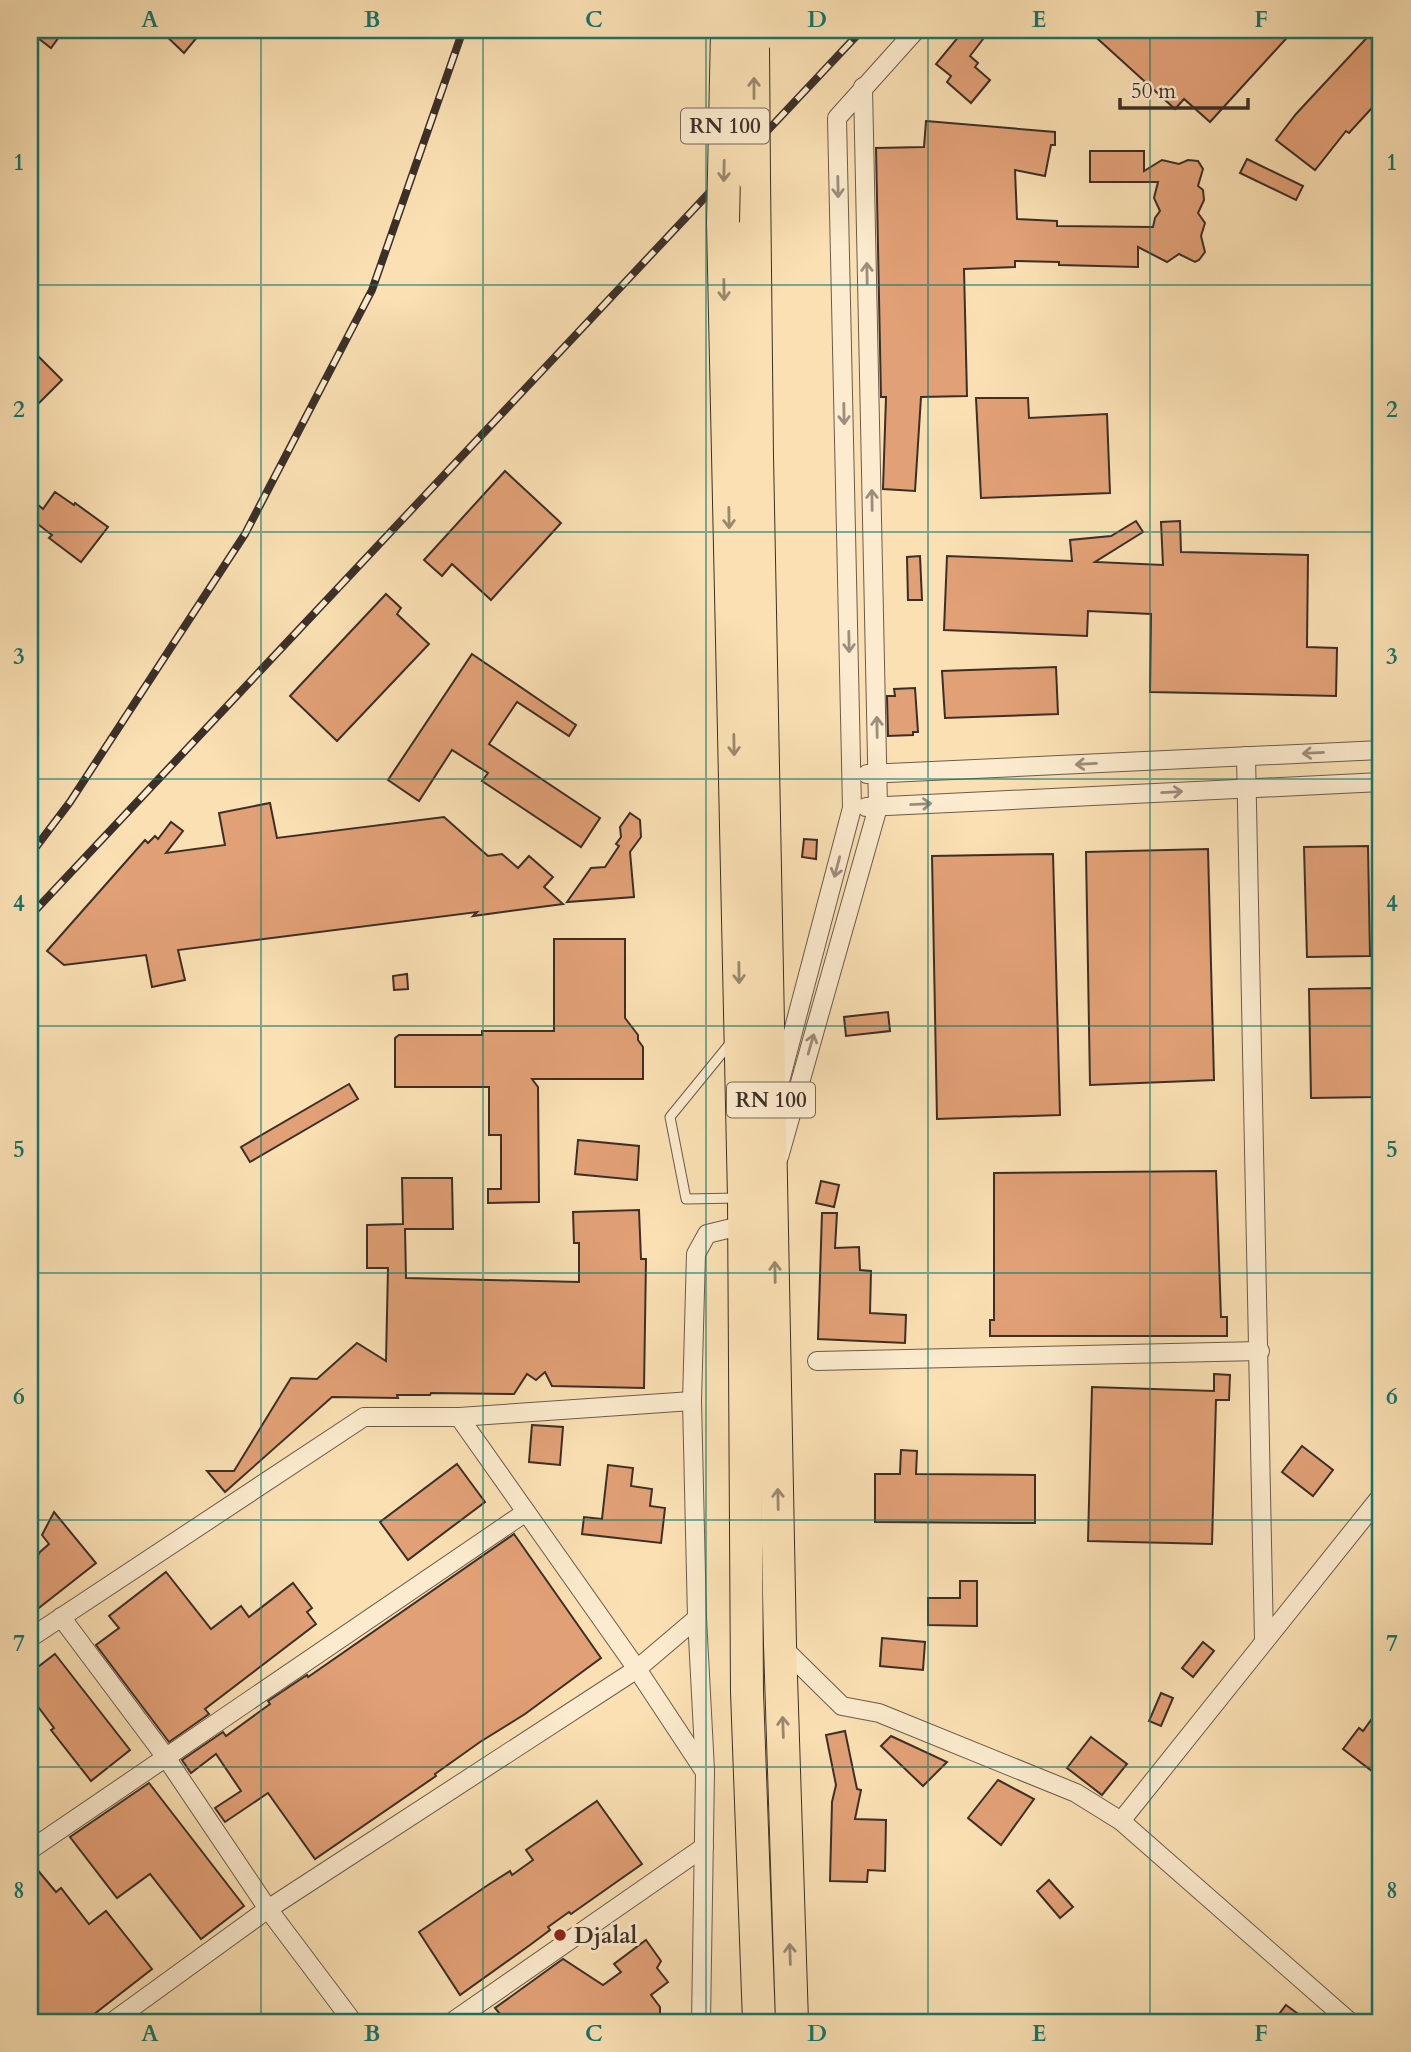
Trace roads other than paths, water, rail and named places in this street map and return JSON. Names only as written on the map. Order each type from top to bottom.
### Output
[{"type":"highway","name":"RN 100","points":[[727,30],[723,222],[744,1212],[747,1692],[759,2022]]},
{"type":"highway","name":"RN 100","points":[[753,39],[757,456],[780,1645],[792,2022]]},
{"type":"street","points":[[771,1116],[852,808],[837,118],[916,30]]},
{"type":"street","points":[[773,1180],[878,807],[863,87]]},
{"type":"street","points":[[852,775],[1381,750]]},
{"type":"street","points":[[1246,756],[1265,1641]]},
{"type":"street","points":[[852,808],[1381,782]]},
{"type":"street","points":[[701,2022],[705,1772],[697,1618],[692,1401],[696,1254],[707,1234],[744,1212]]},
{"type":"street","points":[[817,1361],[1260,1352]]},
{"type":"street","points":[[30,1638],[364,1417],[459,1417],[692,1401]]},
{"type":"street","points":[[459,1417],[637,1670],[705,1772]]},
{"type":"street","points":[[1121,1821],[1381,1496]]},
{"type":"street","points":[[30,1850],[526,1512]]},
{"type":"street","points":[[61,1617],[165,1756],[268,1909],[353,2022]]},
{"type":"street","points":[[112,2022],[268,1909],[637,1670],[697,1618]]},
{"type":"street","points":[[780,1645],[842,1706],[879,1713],[1063,1788],[1098,1805],[1121,1821],[1350,2022]]},
{"type":"street","points":[[452,2022],[704,1847]]},
{"type":"lane","points":[[740,1031],[670,1117],[686,1199],[744,1212]]},
{"type":"railway","points":[[30,855],[70,802],[245,534],[372,290],[463,30]]},
{"type":"railway","points":[[30,916],[862,30]]},
{"type":"place","name":"Djalal","points":[[560,1935]]}]
